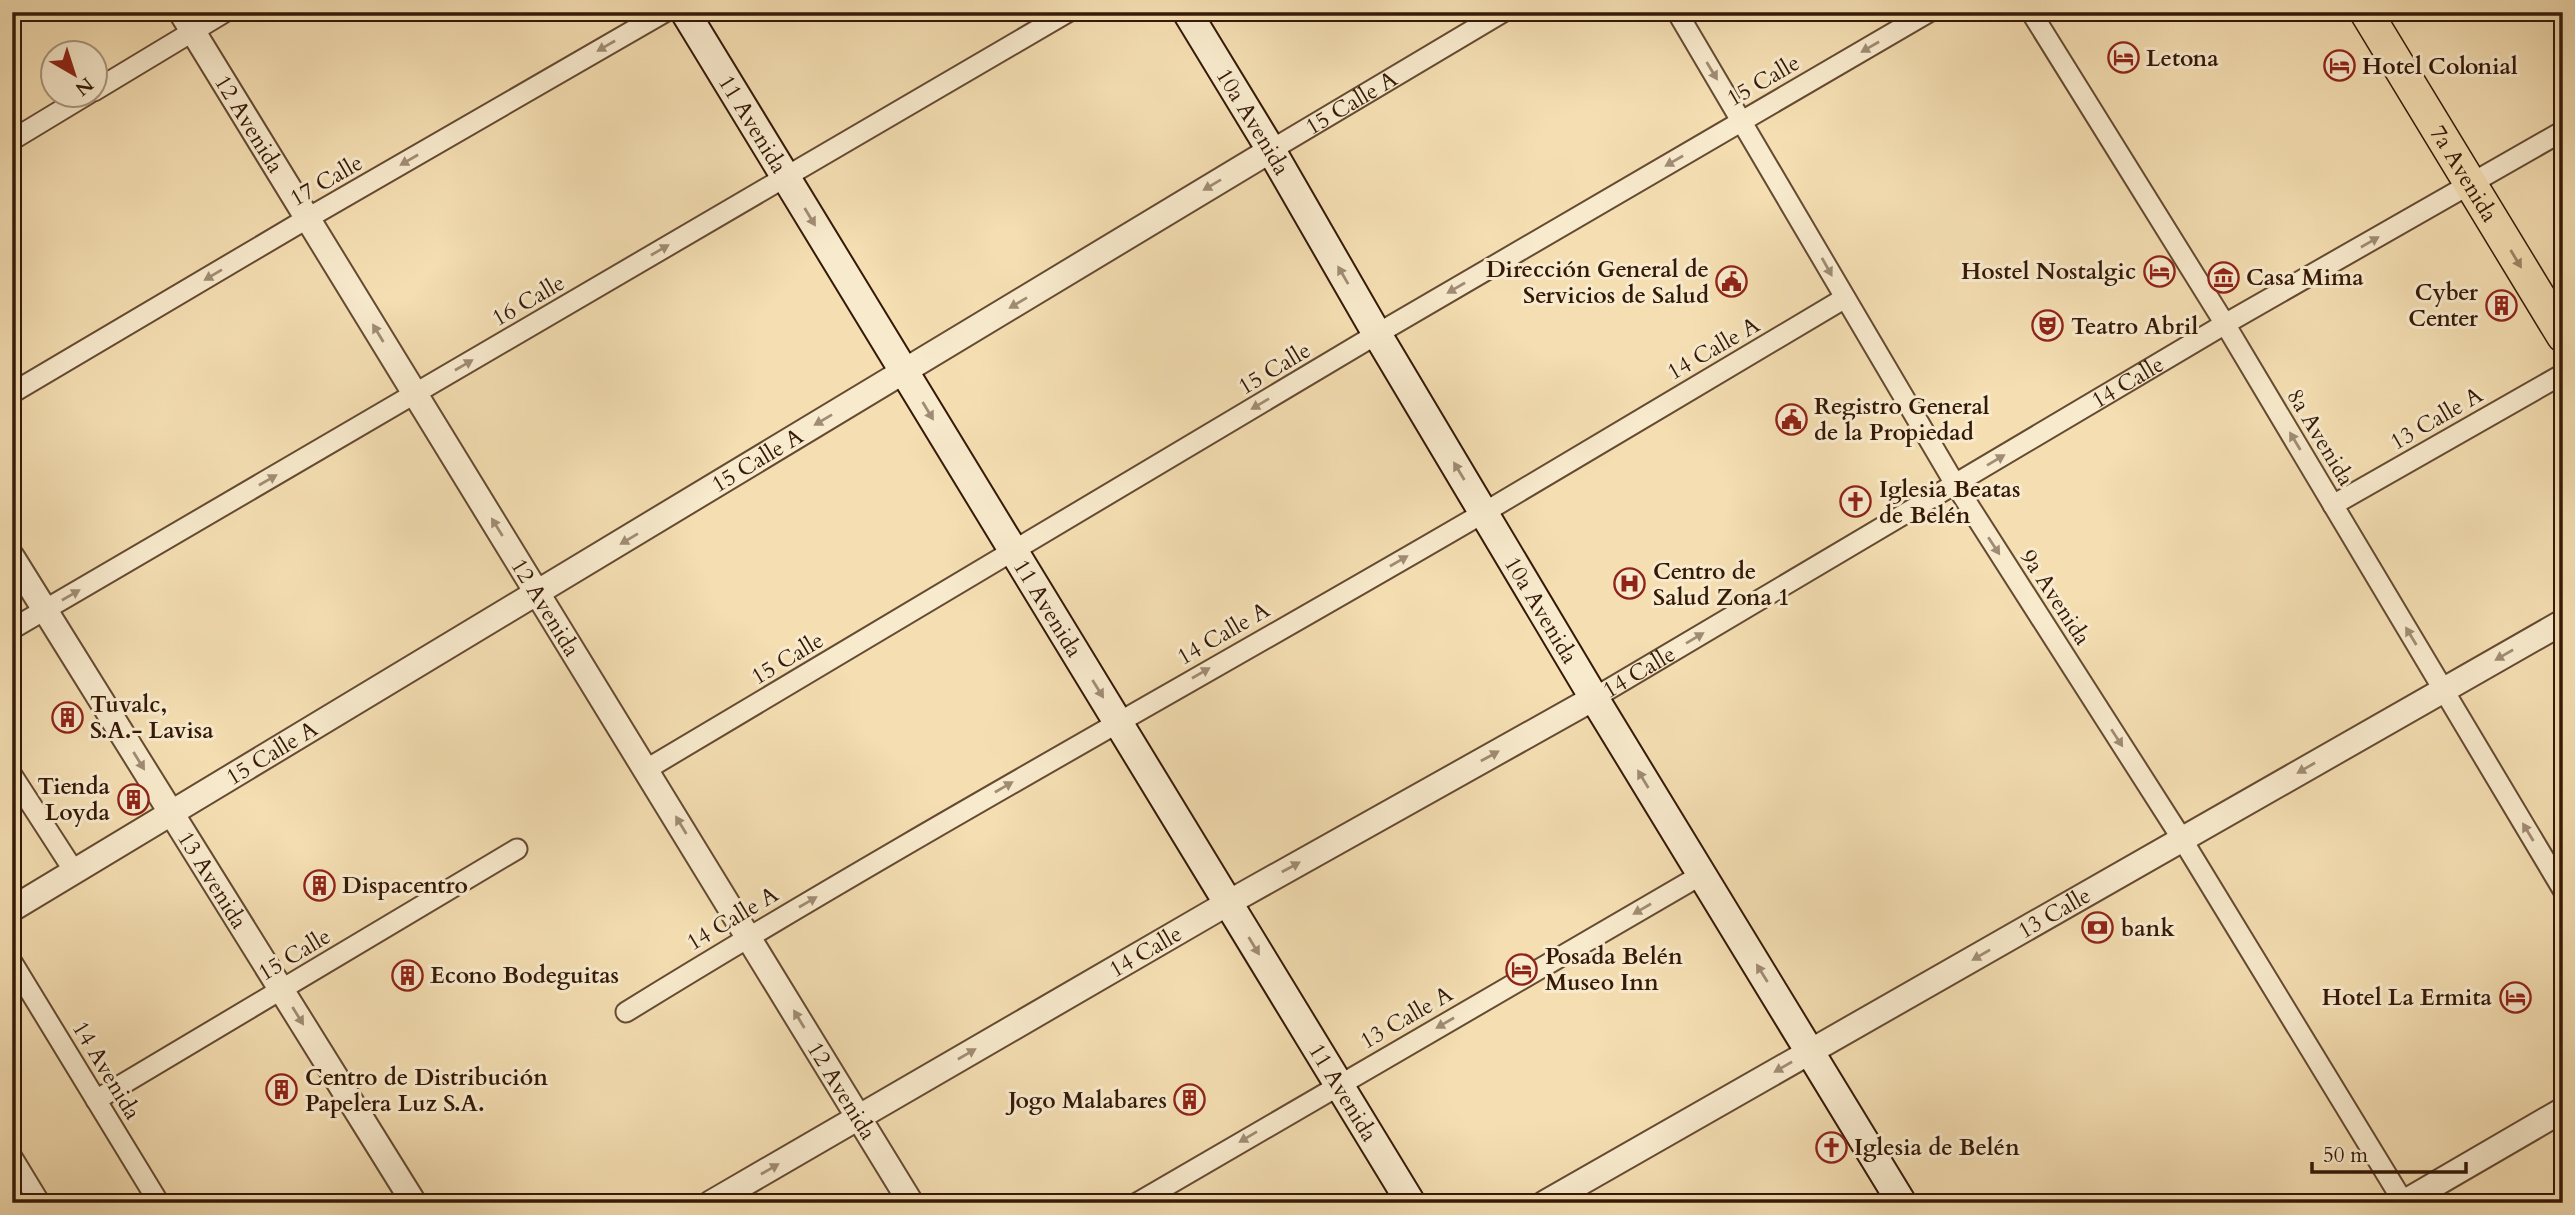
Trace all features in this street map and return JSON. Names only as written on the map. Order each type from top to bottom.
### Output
[{"type":"main road","name":"11 Avenida","points":[[685,12],[1411,1203]]},
{"type":"main road","name":"10a Avenida","points":[[1187,12],[1594,698],[1902,1203]]},
{"type":"main road","name":"7a Avenida","points":[[2366,12],[2563,336]]},
{"type":"street","points":[[108,81],[187,22],[225,12]]},
{"type":"street","name":"17 Calle","points":[[12,393],[665,12]]},
{"type":"street","name":"16 Calle","points":[[12,629],[1068,12]]},
{"type":"street","name":"15 Calle A","points":[[12,909],[1503,12]]},
{"type":"street","name":"9a Avenida","points":[[1677,12],[1955,484],[2182,839],[2404,1203]]},
{"type":"street","name":"15 Calle","points":[[647,769],[1377,334],[1929,12]]},
{"type":"street","name":"8a Avenida","points":[[2031,12],[2225,324],[2563,890]]},
{"type":"street","name":"12 Avenida","points":[[187,22],[911,1203]]},
{"type":"street","points":[[12,141],[65,108]]},
{"type":"street","name":"14 Calle","points":[[711,1203],[1228,903],[1594,698],[2225,324],[2563,131]]},
{"type":"street","name":"14 Calle A","points":[[626,1012],[749,936],[1117,721],[1484,512],[1845,298]]},
{"type":"street","name":"13 Calle A","points":[[2333,505],[2563,374]]},
{"type":"street","name":"13 Avenida","points":[[12,557],[414,1203]]},
{"type":"street","name":"13 Calle","points":[[1545,1203],[2563,622]]},
{"type":"street","points":[[12,775],[74,871]]},
{"type":"street","name":"15 Calle","points":[[96,1100],[517,849]]},
{"type":"street","name":"13 Calle A","points":[[1137,1203],[1339,1083],[1701,875]]},
{"type":"street","name":"14 Avenida","points":[[12,962],[159,1203]]},
{"type":"street","points":[[2404,1203],[2563,1110]]},
{"type":"street","points":[[12,1157],[40,1203]]},
{"type":"place","name":"Letona","points":[[2123,58]]},
{"type":"place","name":"Hotel Colonial","points":[[2339,66]]},
{"type":"place","name":"Hostel Nostalgic","points":[[2159,271]]},
{"type":"place","name":"Casa Mima","points":[[2223,277]]},
{"type":"place","name":"Dirección General de Servicios de Salud","points":[[1732,282]]},
{"type":"place","name":"Cyber Center","points":[[2501,305]]},
{"type":"place","name":"Teatro Abril","points":[[2048,326]]},
{"type":"place","name":"Registro General de la Propiedad","points":[[1791,419]]},
{"type":"place","name":"Iglesia Beatas de Belén","points":[[1856,502]]},
{"type":"place","name":"Centro de Salud Zona 1","points":[[1630,584]]},
{"type":"place","name":"Tuvalc, S.A.- Lavisa","points":[[67,717]]},
{"type":"place","name":"Tienda Loyda","points":[[133,799]]},
{"type":"place","name":"Dispacentro","points":[[319,885]]},
{"type":"place","name":"bank","points":[[2098,928]]},
{"type":"place","name":"Posada Belén Museo Inn","points":[[1522,969]]},
{"type":"place","name":"Econo Bodeguitas","points":[[407,975]]},
{"type":"place","name":"Hotel La Ermita","points":[[2515,997]]},
{"type":"place","name":"Centro de Distribución Papelera Luz S.A.","points":[[282,1090]]},
{"type":"place","name":"Jogo Malabares","points":[[1190,1100]]},
{"type":"place","name":"Iglesia de Belén","points":[[1831,1147]]}]
